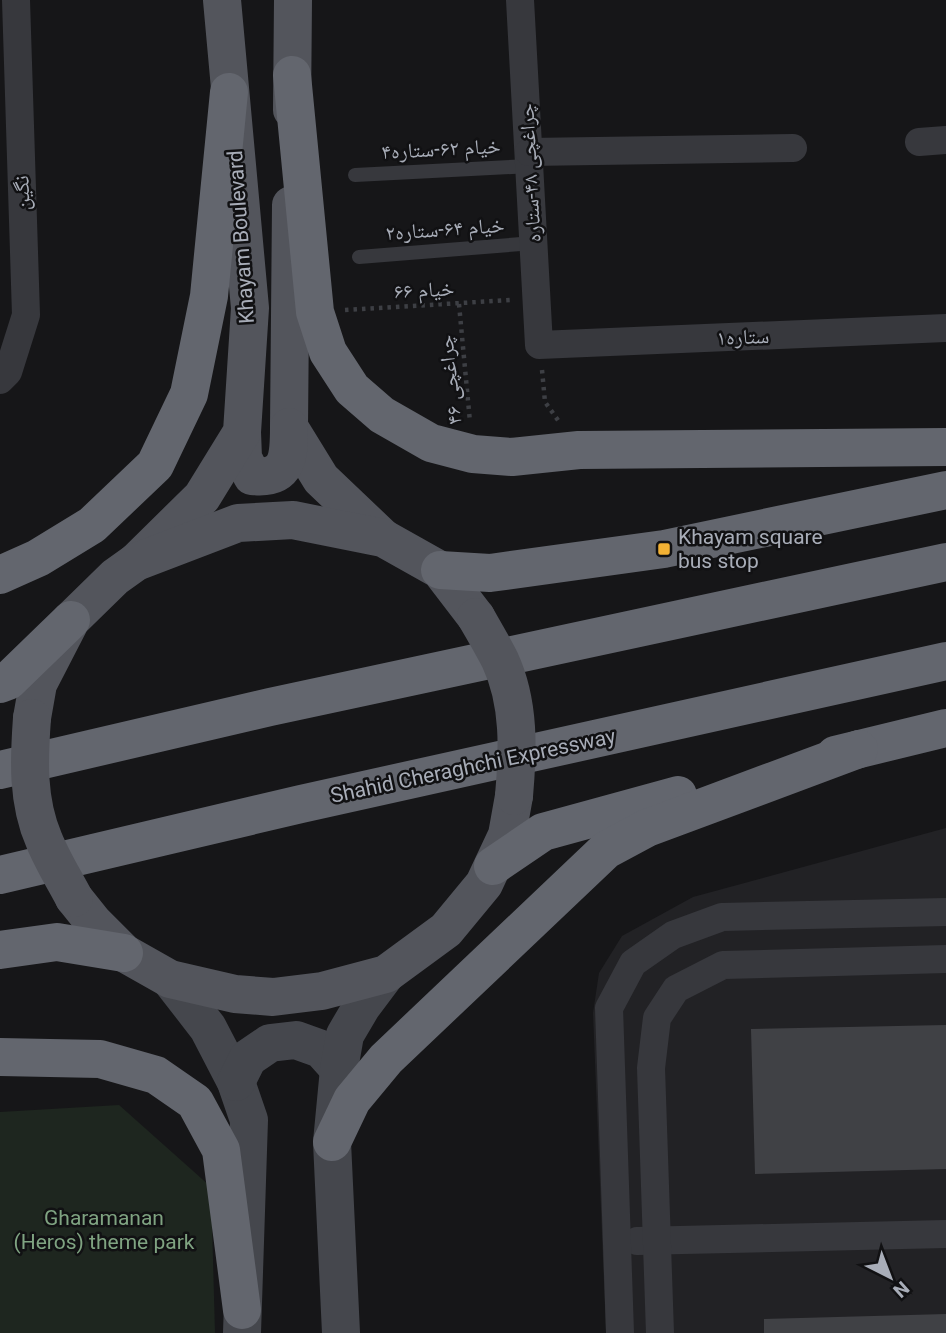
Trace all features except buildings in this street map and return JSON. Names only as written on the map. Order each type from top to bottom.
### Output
[{"type":"highway","points":[[292,75],[314,312],[328,352],[352,389],[382,415],[430,443],[473,454],[512,457],[579,450],[946,447]]},
{"type":"highway","points":[[0,575],[38,558],[92,525],[155,465],[189,394],[209,296],[229,92]]},
{"type":"highway","points":[[440,570],[490,573],[664,549],[946,490]]},
{"type":"highway","points":[[0,770],[270,707],[946,562]]},
{"type":"highway","points":[[0,684],[8,681],[71,620]]},
{"type":"highway","name":"Shahid Cheraghchi Expressway","points":[[0,875],[302,804],[946,662]]},
{"type":"highway","points":[[493,866],[543,832],[610,812],[946,728]]},
{"type":"highway","points":[[332,1142],[352,1100],[386,1059],[606,850],[647,828],[859,749]]},
{"type":"highway","points":[[0,950],[57,942],[124,953]]},
{"type":"highway","points":[[0,1057],[100,1059],[156,1075],[195,1102],[221,1150],[242,1322]]},
{"type":"main road","name":"Khayam Boulevard","points":[[222,0],[250,308],[242,432],[243,458],[252,476],[264,477],[275,474],[284,466],[289,455],[293,0]]},
{"type":"main road","points":[[289,427],[321,480],[383,538],[440,570],[475,617],[500,661],[511,690],[517,759],[507,835],[484,884],[446,930],[386,974],[345,1035],[332,1142],[341,1333]]},
{"type":"main road","name":"Khayam Boulevard","points":[[136,562],[202,497],[242,432]]},
{"type":"main road","points":[[383,538],[293,520],[239,523],[136,562],[116,577],[71,620],[38,684],[32,718],[29,767],[34,804],[43,839],[74,898],[124,953],[170,979],[234,994],[273,997],[322,991],[386,974]]},
{"type":"main road","points":[[170,979],[208,1028],[236,1082],[249,1120],[242,1322]]},
{"type":"main road","points":[[236,1082],[248,1058],[270,1043],[296,1040],[321,1049],[339,1069]]},
{"type":"street","points":[[0,1],[16,0]]},
{"type":"street","name":"نگین","points":[[0,380],[8,372],[26,315],[11,231],[16,0]]},
{"type":"street","name":"چراغچی ۴۸-ستاره","points":[[520,0],[539,345]]},
{"type":"street","points":[[529,159],[793,148]]},
{"type":"street","name":"ستاره۱","points":[[539,345],[946,328]]},
{"type":"street","points":[[620,1333],[609,1008],[633,963],[673,935],[722,917],[946,912]]},
{"type":"street","points":[[660,1333],[651,1068],[657,1018],[676,989],[723,965],[946,959]]},
{"type":"street","points":[[617,1241],[946,1234]]},
{"type":"lane","name":"خیام ۶۲-ستاره۴","points":[[355,175],[529,159]]},
{"type":"lane","name":"خیام ۶۴-ستاره۲","points":[[359,257],[534,243]]},
{"type":"path","name":"خیام ۶۶","points":[[314,312],[536,299]]},
{"type":"path","name":"چراغچی ۴۶","points":[[459,304],[473,454]]},
{"type":"path","points":[[539,345],[545,402],[579,450]]},
{"type":"shaded area","points":[[946,828],[946,1333],[606,1333],[593,1013],[599,973],[622,936],[693,897]]},
{"type":"green space","name":"Gharamanan (Heros) theme park","points":[[119,1105],[211,1187],[215,1333],[0,1333],[0,1112]]},
{"type":"place","name":"Khayam square bus stop","points":[[664,549]]}]
